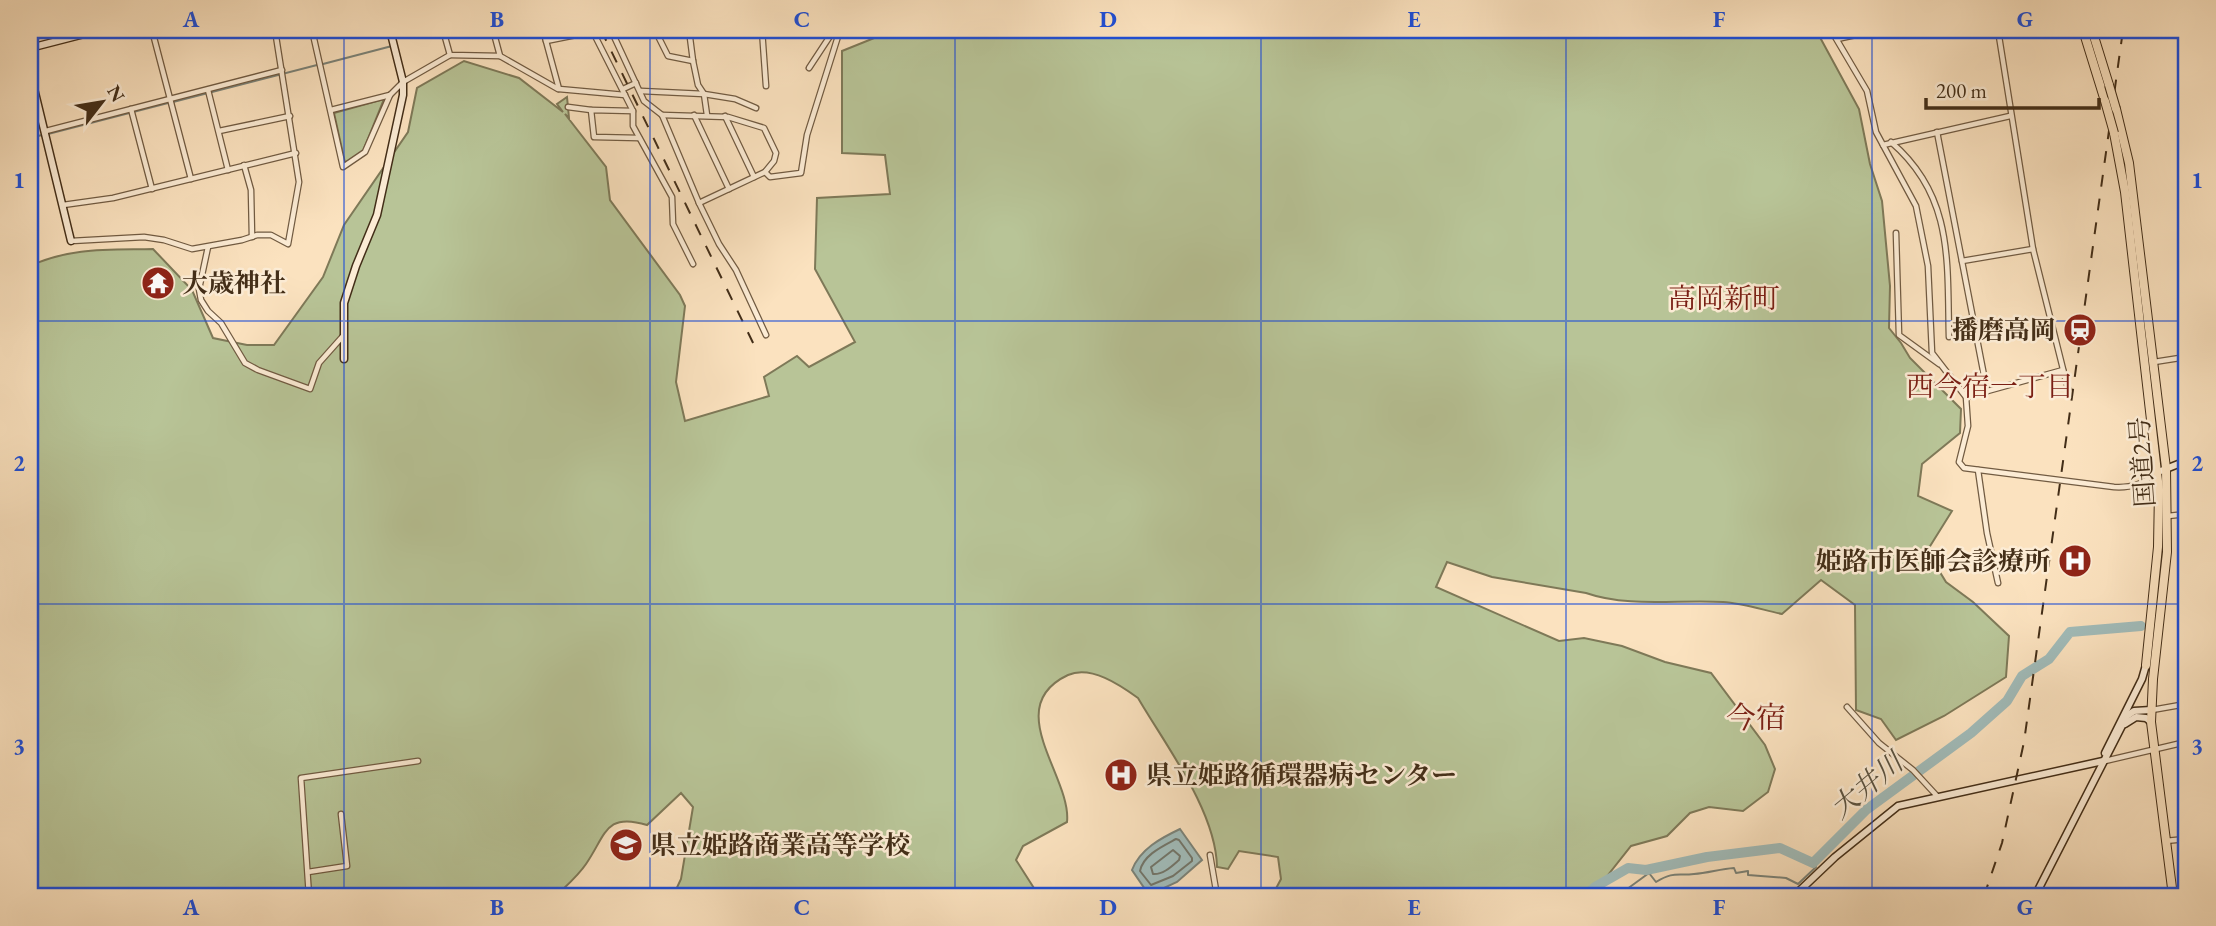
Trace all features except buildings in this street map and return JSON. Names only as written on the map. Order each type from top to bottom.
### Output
[{"type":"highway","name":"国道2号","points":[[2083,30],[2114,133],[2125,192],[2168,516],[2151,722],[2173,896]]},
{"type":"highway","name":"国道2号","points":[[2092,30],[2129,163],[2154,362],[2162,470],[2158,547],[2146,665]]},
{"type":"street","points":[[30,48],[100,30]]},
{"type":"street","points":[[152,30],[191,179]]},
{"type":"street","points":[[30,72],[72,241],[145,237],[192,249],[271,234],[288,244],[299,182],[276,32],[294,30]]},
{"type":"street","points":[[312,30],[343,167],[365,152],[390,95],[403,82],[450,55],[500,56],[559,89],[625,95]]},
{"type":"street","points":[[344,359],[344,303],[377,215],[403,95],[403,82],[390,30]]},
{"type":"street","points":[[443,30],[450,55]]},
{"type":"street","points":[[493,30],[500,56]]},
{"type":"street","points":[[543,30],[559,89]]},
{"type":"street","points":[[546,41],[601,30]]},
{"type":"street","points":[[611,30],[644,101],[662,115],[699,203],[719,244],[736,270],[766,335]]},
{"type":"street","points":[[655,30],[668,56],[693,61]]},
{"type":"street","points":[[689,30],[698,85],[704,94],[707,115]]},
{"type":"street","points":[[762,30],[766,86]]},
{"type":"street","points":[[809,68],[834,30]]},
{"type":"street","points":[[765,172],[770,177],[801,173],[807,135],[840,30]]},
{"type":"street","points":[[1831,30],[1867,91],[1876,132],[1916,206],[1928,267],[1932,353],[1966,397],[1968,426],[1959,462],[1964,468],[2131,488],[2162,470],[2186,461]]},
{"type":"street","points":[[1837,39],[1879,30]]},
{"type":"street","points":[[1998,30],[2033,249],[2068,389]]},
{"type":"street","points":[[593,31],[633,111],[633,126],[672,197],[673,224],[693,264]]},
{"type":"street","points":[[46,131],[283,70]]},
{"type":"street","points":[[623,89],[636,83]]},
{"type":"street","points":[[208,90],[228,170]]},
{"type":"street","points":[[640,91],[704,94],[735,99],[755,108]]},
{"type":"street","points":[[331,110],[390,95]]},
{"type":"street","points":[[568,107],[633,111]]},
{"type":"street","points":[[131,108],[152,189]]},
{"type":"street","points":[[591,110],[594,137],[640,138]]},
{"type":"street","points":[[662,115],[725,117],[764,128],[776,153],[774,161],[765,172],[699,203]]},
{"type":"street","points":[[694,115],[729,189]]},
{"type":"street","points":[[219,131],[290,116]]},
{"type":"street","points":[[1883,145],[2010,116]]},
{"type":"street","points":[[725,117],[754,177]]},
{"type":"street","points":[[1937,132],[1987,391]]},
{"type":"street","points":[[1891,142],[1925,180],[1940,211],[1947,253],[1949,337]]},
{"type":"street","points":[[63,205],[113,198],[296,153]]},
{"type":"street","points":[[244,165],[251,190],[252,237]]},
{"type":"street","points":[[1896,233],[1899,335],[1942,367]]},
{"type":"street","points":[[208,247],[200,289],[201,300],[221,323],[246,363],[310,389],[319,363],[344,335]]},
{"type":"street","points":[[1962,261],[2033,249]]},
{"type":"street","points":[[2154,362],[2186,357]]},
{"type":"street","points":[[1966,397],[2063,370]]},
{"type":"street","points":[[1978,470],[1987,533],[1998,583]]},
{"type":"street","points":[[2168,516],[2184,515],[2186,542]]},
{"type":"street","points":[[2103,761],[2108,743],[2146,665]]},
{"type":"street","points":[[2035,896],[2103,761],[2132,712],[2186,704]]},
{"type":"street","points":[[1847,707],[1879,743],[1913,770],[1937,796]]},
{"type":"street","points":[[2122,728],[2133,717],[2143,717],[2151,722]]},
{"type":"street","points":[[1794,896],[1844,849],[1898,806],[2186,742]]},
{"type":"street","points":[[309,896],[301,778],[418,761]]},
{"type":"street","points":[[308,872],[347,866],[341,814]]},
{"type":"street","points":[[2164,841],[2186,839]]},
{"type":"street","points":[[1210,855],[1217,896]]},
{"type":"green space","points":[[894,30],[1816,30],[1859,109],[1870,164],[1882,201],[1890,286],[1889,328],[1910,358],[1961,409],[1960,433],[1922,464],[1918,496],[1952,511],[1927,551],[1946,582],[1973,602],[2009,636],[2006,677],[1944,716],[1896,740],[1881,719],[1856,710],[1855,605],[1821,580],[1782,614],[1723,602],[1654,602],[1602,598],[1492,577],[1447,562],[1436,587],[1559,641],[1584,638],[1622,646],[1665,662],[1711,673],[1765,745],[1775,769],[1768,792],[1743,811],[1709,807],[1690,813],[1667,836],[1631,846],[1604,880],[1575,896],[1498,896],[1447,892],[1432,896],[1272,896],[1281,879],[1278,857],[1239,851],[1228,869],[1217,867],[1208,824],[1199,802],[1188,779],[1138,698],[1096,674],[1077,673],[1068,675],[1049,689],[1040,705],[1039,724],[1066,804],[1067,822],[1023,846],[1016,860],[1039,896],[673,896],[681,879],[693,807],[681,793],[647,825],[623,822],[608,829],[583,868],[556,896],[30,896],[30,266],[60,255],[153,249],[192,290],[213,338],[247,345],[274,345],[323,277],[344,225],[408,132],[417,88],[464,61],[519,78],[563,112],[557,104],[567,97],[569,118],[565,114],[606,167],[610,200],[680,295],[685,306],[676,382],[685,421],[769,396],[764,377],[797,356],[809,367],[855,342],[815,269],[817,198],[890,194],[885,155],[842,153],[842,51]]},
{"type":"green space","points":[[384,99],[363,151],[345,163],[334,113]]},
{"type":"water","points":[[1180,829],[1202,860],[1177,882],[1149,895],[1132,870],[1146,850]]},
{"type":"waterway","points":[[323,64],[392,46]]},
{"type":"waterway","points":[[173,102],[317,65]]},
{"type":"waterway","points":[[48,134],[168,103]]},
{"type":"waterway","points":[[30,138],[42,135]]},
{"type":"waterway","name":"大井川","points":[[1591,896],[1595,887],[1628,868],[1646,870],[1707,857],[1780,848],[1813,863],[1866,810],[1971,733],[2007,701],[2022,676],[2049,659],[2070,632],[2141,626]]},
{"type":"waterway","points":[[1591,896],[1623,892],[1649,873],[1656,882],[1671,875],[1734,868],[1736,873],[1748,871],[1748,875],[1786,878],[1798,884],[1816,867]]},
{"type":"railway","points":[[601,30],[757,351]]},
{"type":"railway","points":[[1984,896],[2002,843],[2024,742],[2123,30]]},
{"type":"place","name":"大歳神社","points":[[158,283]]},
{"type":"place","name":"播磨高岡","points":[[2080,330]]},
{"type":"place","name":"姫路市医師会診療所","points":[[2075,561]]},
{"type":"place","name":"県立姫路循環器病センター","points":[[1121,775]]},
{"type":"place","name":"県立姫路商業高等学校","points":[[626,845]]},
{"type":"district","name":"高岡新町","points":[[1724,298]]},
{"type":"district","name":"西今宿一丁目","points":[[1990,386]]},
{"type":"district","name":"今宿","points":[[1756,717]]}]
